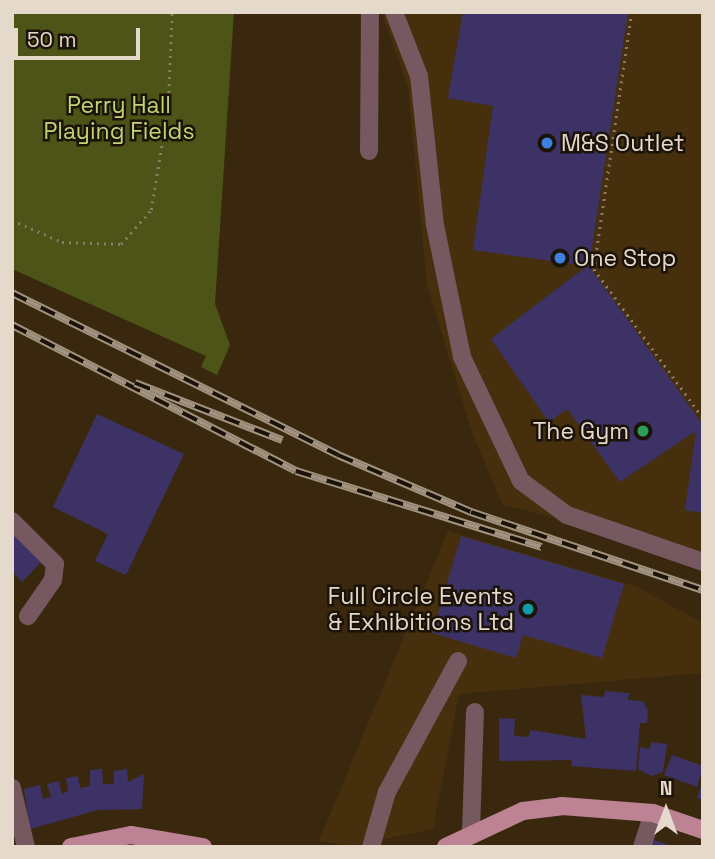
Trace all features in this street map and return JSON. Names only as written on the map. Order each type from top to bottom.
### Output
[{"type":"main road","points":[[446,847],[471,831],[523,811],[562,806],[653,813],[703,830]]},
{"type":"main road","points":[[71,847],[131,835],[204,847]]},
{"type":"street","points":[[369,151],[370,12]]},
{"type":"street","points":[[394,12],[419,76],[435,225],[462,358],[520,481],[567,515],[703,562]]},
{"type":"street","points":[[12,522],[55,564],[53,580],[28,617]]},
{"type":"street","points":[[371,847],[387,792],[458,661]]},
{"type":"street","points":[[471,831],[475,712]]},
{"type":"street","points":[[12,788],[26,847]]},
{"type":"street","points":[[642,847],[653,813]]},
{"type":"path","points":[[12,220],[62,242],[121,244],[151,209],[168,107],[172,12]]},
{"type":"path","points":[[632,12],[594,269],[703,418]]},
{"type":"shaded area","points":[[381,12],[703,12],[703,555],[503,505],[473,435],[427,285],[408,86]]},
{"type":"shaded area","points":[[448,531],[635,586],[703,623],[703,673],[459,694],[433,829],[350,846],[319,841]]},
{"type":"green space","name":"Perry Hall Playing Fields","points":[[12,12],[234,12],[215,304],[230,345],[217,375],[201,367],[206,356],[12,269]]},
{"type":"building","name":"One Stop","points":[[463,12],[628,12],[589,266],[703,425],[703,513],[685,510],[696,431],[620,482],[567,409],[549,422],[491,339],[587,266],[473,250],[493,106],[448,98]]},
{"type":"building","points":[[97,414],[184,454],[126,575],[95,561],[108,534],[53,507]]},
{"type":"building","points":[[12,532],[42,561],[22,582],[12,572]]},
{"type":"building","name":"Full Circle Events & Exhibitions Ltd","points":[[461,536],[624,584],[602,658],[523,635],[516,658],[432,633]]},
{"type":"building","points":[[605,691],[629,693],[628,700],[643,701],[648,711],[647,723],[640,723],[636,771],[571,766],[572,760],[499,761],[499,718],[515,719],[514,736],[529,737],[530,730],[586,739],[581,695],[604,697]]},
{"type":"building","points":[[651,742],[667,744],[663,772],[652,776],[638,769],[640,747],[650,749]]},
{"type":"building","points":[[672,755],[703,766],[697,787],[664,775]]},
{"type":"building","points":[[102,769],[103,784],[114,784],[114,771],[127,769],[128,782],[144,774],[142,809],[98,810],[30,829],[24,789],[40,785],[43,799],[51,797],[47,784],[59,781],[62,794],[68,791],[66,778],[78,776],[80,788],[90,786],[90,770]]},
{"type":"building","points":[[703,783],[703,800],[697,798]]},
{"type":"building","points":[[654,840],[672,846],[672,847],[651,847]]},
{"type":"railway","points":[[12,293],[338,455],[471,512],[703,590]]},
{"type":"railway","points":[[12,325],[296,471],[542,547]]},
{"type":"railway","points":[[135,383],[282,440]]},
{"type":"place","name":"M&S Outlet","points":[[547,143]]},
{"type":"place","name":"One Stop","points":[[560,258]]},
{"type":"place","name":"The Gym","points":[[643,431]]},
{"type":"place","name":"Full Circle Events & Exhibitions Ltd","points":[[528,609]]}]
